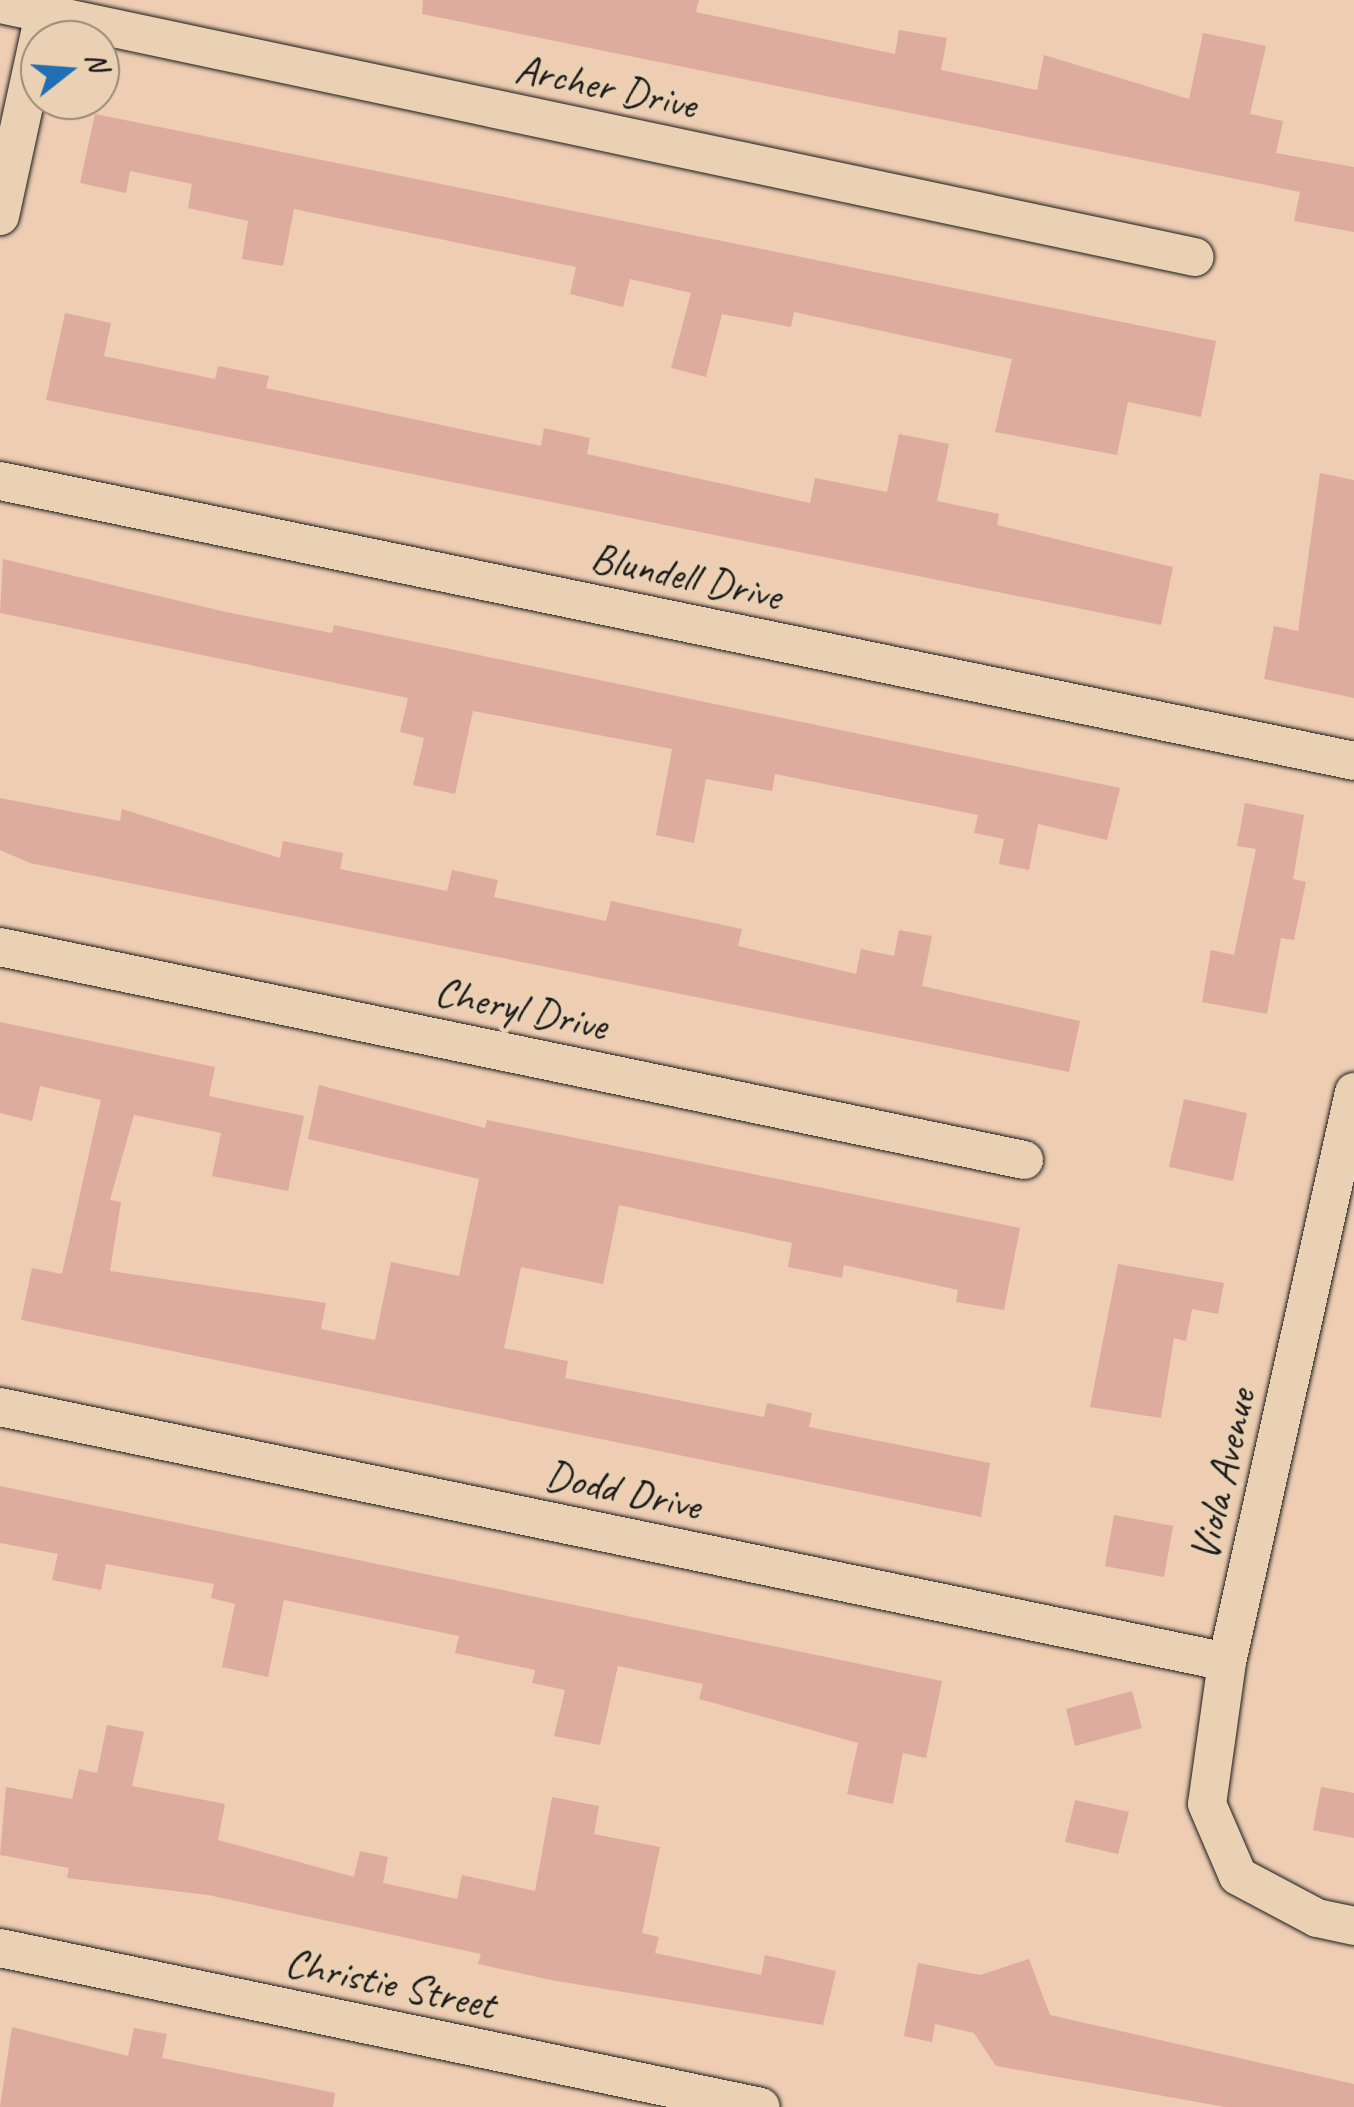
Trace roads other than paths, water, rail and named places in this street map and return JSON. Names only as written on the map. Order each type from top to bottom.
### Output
[{"type":"street","name":"Archer Drive","points":[[0,4],[45,7],[1194,257]]},
{"type":"street","points":[[0,216],[45,7]]},
{"type":"street","name":"Blundell Drive","points":[[0,481],[1354,762]]},
{"type":"street","name":"Cheryl Drive","points":[[0,946],[1024,1160]]},
{"type":"street","name":"Viola Avenue","points":[[1354,1092],[1228,1662],[1207,1804],[1238,1876],[1317,1918],[1354,1926]]},
{"type":"street","name":"Dodd Drive","points":[[0,1407],[1228,1662]]},
{"type":"street","name":"Christie Street","points":[[0,1948],[761,2107]]}]
